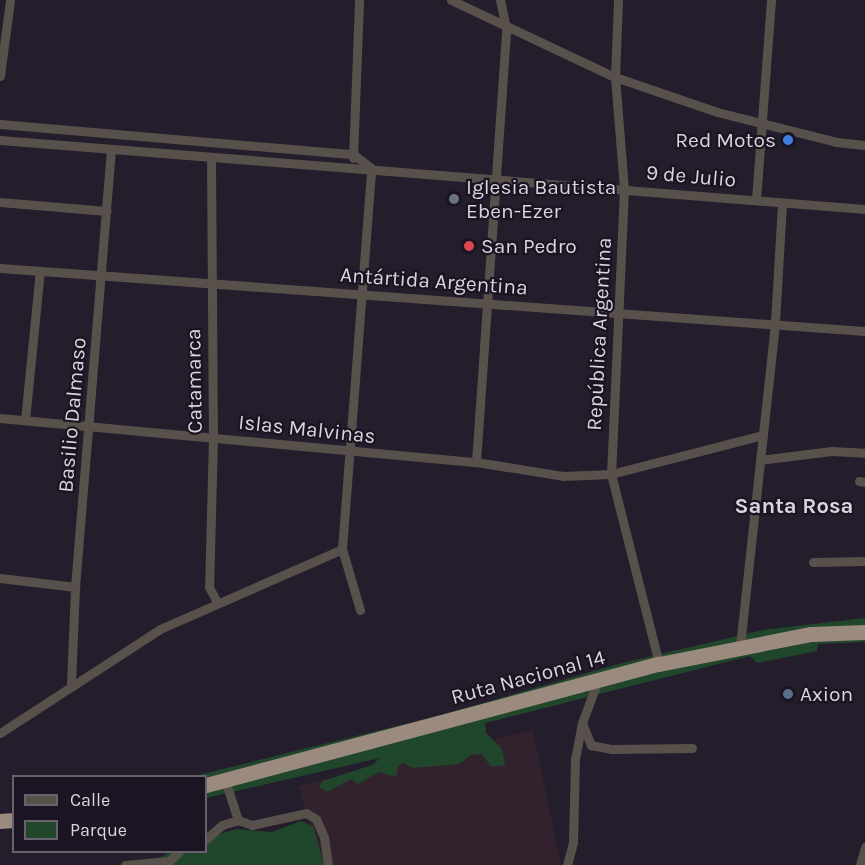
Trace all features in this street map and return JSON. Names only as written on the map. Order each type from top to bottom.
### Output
[{"type":"highway","name":"Ruta Nacional 14","points":[[207,785],[659,664],[740,646],[811,634],[865,632]]},
{"type":"street","points":[[352,167],[358,0]]},
{"type":"street","points":[[452,0],[506,28],[615,77],[762,124],[865,145]]},
{"type":"street","points":[[476,462],[506,28],[500,0]]},
{"type":"street","name":"República Argentina","points":[[618,0],[615,77],[624,189],[611,474],[659,664]]},
{"type":"street","points":[[756,200],[771,0]]},
{"type":"street","points":[[0,76],[6,7]]},
{"type":"street","points":[[0,124],[353,154],[371,168],[342,549],[360,610]]},
{"type":"street","name":"9 de Julio","points":[[0,140],[865,209]]},
{"type":"street","name":"Basilio Dalmaso","points":[[71,684],[75,587],[111,150]]},
{"type":"street","name":"Catamarca","points":[[208,587],[213,438],[211,157]]},
{"type":"street","points":[[0,202],[107,211]]},
{"type":"street","points":[[740,646],[775,322],[782,203]]},
{"type":"street","name":"Antártida Argentina","points":[[0,268],[619,313],[775,322],[865,331]]},
{"type":"street","points":[[25,420],[40,271]]},
{"type":"street","name":"Islas Malvinas","points":[[0,418],[89,425],[349,453],[476,462],[563,476],[611,474],[763,435]]},
{"type":"street","points":[[760,460],[831,452],[865,453]]},
{"type":"street","points":[[0,733],[71,684],[160,629],[342,549]]},
{"type":"street","points":[[813,562],[865,561]]},
{"type":"street","points":[[0,578],[75,587]]},
{"type":"street","points":[[208,587],[217,602]]},
{"type":"street","points":[[199,610],[208,587]]},
{"type":"street","points":[[567,865],[573,842],[571,802],[582,723],[598,680]]},
{"type":"street","points":[[582,723],[591,745],[611,749],[692,748]]},
{"type":"street","points":[[225,780],[238,820]]},
{"type":"street","points":[[207,838],[222,825],[238,820],[258,825],[306,813],[316,819],[324,837],[328,865]]},
{"type":"street","points":[[860,865],[865,847]]},
{"type":"street","points":[[125,865],[167,863]]},
{"type":"shaded area","points":[[533,730],[561,865],[324,865],[298,786]]},
{"type":"green space","points":[[865,618],[865,642],[818,644],[817,651],[757,663],[750,656],[485,723],[486,733],[502,749],[505,765],[491,767],[482,754],[471,755],[459,764],[413,768],[403,763],[398,766],[396,777],[379,772],[358,784],[351,779],[327,792],[319,787],[323,781],[372,765],[380,758],[207,798],[207,775],[199,775],[445,714],[622,663],[763,630]]},
{"type":"green space","points":[[301,821],[313,826],[324,865],[147,865],[168,853],[207,853],[207,838],[237,829],[272,832]]},
{"type":"place","name":"Red Motos","points":[[788,140]]},
{"type":"place","name":"Iglesia Bautista Eben-Ezer","points":[[454,199]]},
{"type":"place","name":"San Pedro","points":[[469,246]]},
{"type":"place","name":"Axion","points":[[788,694]]},
{"type":"district","name":"Santa Rosa","points":[[794,507]]}]
